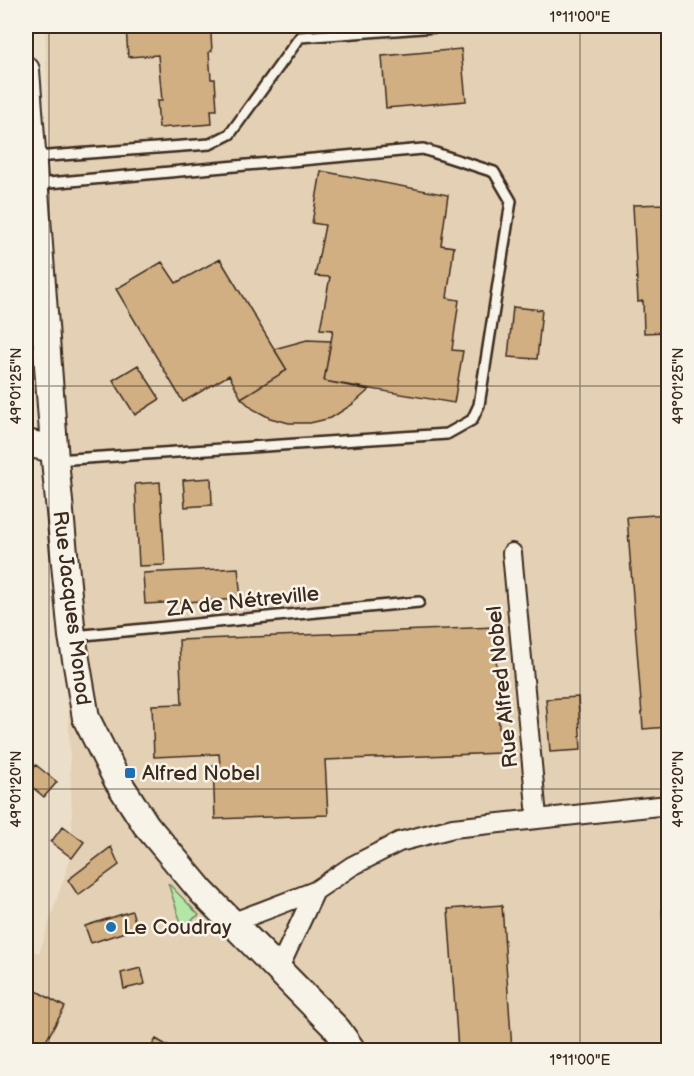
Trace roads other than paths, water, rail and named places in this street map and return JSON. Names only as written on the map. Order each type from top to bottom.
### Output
[{"type":"street","name":"Rue Jacques Monod","points":[[26,70],[54,454],[72,636],[86,718],[117,780],[166,851],[202,892],[337,1029],[351,1050]]},
{"type":"street","points":[[26,443],[54,454]]},
{"type":"street","name":"Rue Alfred Nobel","points":[[512,553],[537,817]]},
{"type":"street","points":[[234,922],[315,891],[352,866],[399,842],[453,828],[537,817],[669,805]]},
{"type":"street","points":[[279,968],[315,891]]},
{"type":"lane","points":[[33,157],[210,144],[230,134],[300,37],[450,26]]},
{"type":"lane","points":[[35,184],[423,149],[494,172],[511,201],[479,405],[472,420],[447,434],[54,454]]},
{"type":"lane","name":"ZA de Nétreville","points":[[72,636],[419,602]]},
{"type":"place","name":"Alfred Nobel","points":[[130,773]]},
{"type":"place","name":"Le Coudray","points":[[111,927]]}]
